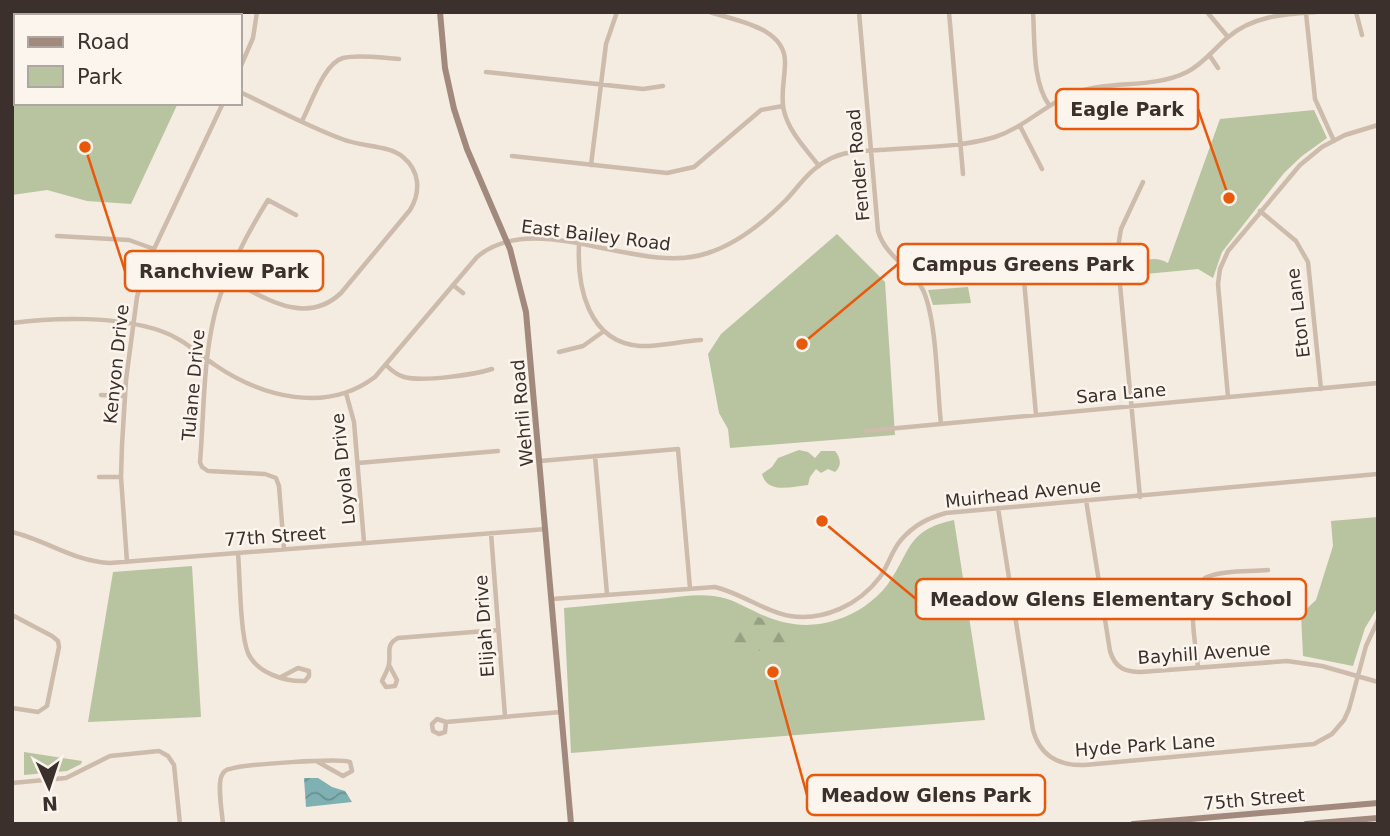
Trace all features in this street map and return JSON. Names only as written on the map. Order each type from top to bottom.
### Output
[{"type":"street","points":[[242,63],[253,38],[257,12]]},
{"type":"street","name":"Wehrli Road","points":[[440,12],[445,68],[454,109],[467,149],[507,240],[522,288],[526,312],[571,824]]},
{"type":"street","points":[[591,165],[606,44],[617,12]]},
{"type":"street","points":[[710,12],[765,31],[778,41],[786,62],[783,106],[791,128],[819,166]]},
{"type":"street","name":"Fender Road","points":[[859,12],[879,236],[890,254],[919,284],[929,307],[941,424]]},
{"type":"street","points":[[949,12],[963,174]]},
{"type":"street","points":[[1033,12],[1039,81],[1049,105]]},
{"type":"street","points":[[1207,12],[1228,37]]},
{"type":"street","name":"East Bailey Road","points":[[12,323],[77,318],[133,325],[170,334],[247,383],[280,394],[312,399],[346,393],[368,382],[386,365],[483,252],[507,240],[527,239],[579,245],[667,259],[693,258],[711,252],[762,220],[819,166],[835,156],[994,137],[1020,126],[1049,105],[1075,93],[1098,87],[1176,77],[1210,56],[1228,37],[1273,14],[1316,12]]},
{"type":"street","points":[[1356,12],[1362,35]]},
{"type":"street","points":[[1306,13],[1315,99],[1334,141]]},
{"type":"street","points":[[1210,56],[1218,68]]},
{"type":"street","points":[[302,121],[327,71],[337,60],[349,57],[399,59]]},
{"type":"street","points":[[486,72],[643,89],[663,86]]},
{"type":"street","points":[[228,279],[287,307],[306,310],[329,303],[341,293],[414,205],[418,185],[413,167],[405,158],[392,151],[356,145],[242,93]]},
{"type":"street","name":"Kenyon Drive","points":[[128,562],[121,477],[125,396],[139,290],[154,249],[222,105]]},
{"type":"street","points":[[512,156],[667,173],[686,171],[711,155],[761,110],[783,106]]},
{"type":"street","points":[[1228,397],[1219,275],[1228,251],[1300,165],[1334,141],[1378,125]]},
{"type":"street","points":[[1020,126],[1042,169]]},
{"type":"street","points":[[1140,497],[1117,245],[1121,229],[1143,182]]},
{"type":"street","name":"Tulane Drive","points":[[284,550],[276,478],[265,474],[208,471],[201,464],[214,315],[228,279],[268,200],[296,215]]},
{"type":"street","name":"Eton Lane","points":[[1260,211],[1296,241],[1308,262],[1321,388]]},
{"type":"street","points":[[57,236],[129,240],[154,249]]},
{"type":"street","points":[[579,245],[578,273],[582,292],[593,317],[604,331],[624,342],[643,346],[701,340]]},
{"type":"street","points":[[1021,257],[1032,260],[1035,267],[1034,274],[1024,280],[1014,275],[1011,268],[1014,260],[1021,257]]},
{"type":"street","points":[[1024,280],[1036,415]]},
{"type":"street","points":[[453,285],[463,293]]},
{"type":"street","points":[[559,352],[583,346],[604,331]]},
{"type":"street","points":[[386,365],[400,375],[412,378],[472,374],[492,369]]},
{"type":"street","name":"Sara Lane","points":[[866,431],[1378,383]]},
{"type":"street","name":"Loyola Drive","points":[[346,393],[354,416],[364,542]]},
{"type":"street","points":[[101,395],[125,396]]},
{"type":"street","points":[[540,461],[678,449],[690,588]]},
{"type":"street","points":[[358,463],[498,451]]},
{"type":"street","points":[[595,456],[607,594]]},
{"type":"street","name":"Muirhead Avenue","points":[[552,599],[715,587],[788,616],[821,615],[839,610],[868,591],[880,578],[899,541],[921,522],[946,513],[1378,474]]},
{"type":"street","points":[[99,477],[121,477]]},
{"type":"street","name":"Bayhill Avenue","points":[[1086,500],[1110,651],[1119,667],[1131,672],[1287,662],[1322,666],[1378,682]]},
{"type":"street","name":"Hyde Park Lane","points":[[998,508],[1033,730],[1042,751],[1053,760],[1076,765],[1314,744],[1332,734],[1344,720],[1366,646],[1378,620]]},
{"type":"street","name":"77th Street","points":[[12,532],[36,538],[87,561],[110,563],[546,529]]},
{"type":"street","name":"Elijah Drive","points":[[491,533],[505,716]]},
{"type":"street","points":[[238,553],[247,650],[257,665],[281,677],[305,681],[309,671],[299,668],[281,677]]},
{"type":"street","points":[[1198,667],[1193,605],[1194,591],[1198,585],[1205,578],[1215,575],[1268,570]]},
{"type":"street","points":[[1192,580],[1198,585]]},
{"type":"street","points":[[12,615],[52,636],[58,641],[59,647],[47,706],[38,712],[12,708]]},
{"type":"street","points":[[389,665],[382,681],[390,688],[395,686],[397,680],[389,665],[388,649],[391,642],[398,638],[498,630]]},
{"type":"street","points":[[1114,675],[1119,667]]},
{"type":"street","points":[[446,722],[561,712]]},
{"type":"street","points":[[12,783],[66,778],[110,756],[159,751],[168,755],[174,765],[180,824]]},
{"type":"street","points":[[223,824],[220,783],[227,770],[318,762],[345,760],[350,762],[352,771],[343,776],[318,762]]},
{"type":"street","name":"75th Street","points":[[1133,824],[1378,803]]},
{"type":"street","name":"75th Street","points":[[1306,824],[1378,818]]},
{"type":"green space","points":[[12,63],[14,105],[177,105],[131,204],[87,201],[47,190],[12,195]]},
{"type":"green space","points":[[1314,110],[1327,138],[1284,173],[1222,252],[1213,278],[1198,269],[1135,275],[1125,282],[1124,273],[1140,263],[1156,259],[1168,263],[1220,119]]},
{"type":"green space","points":[[837,234],[885,282],[895,435],[730,448],[728,429],[719,413],[708,354],[721,334]]},
{"type":"green space","points":[[968,287],[971,303],[933,305],[928,290]]},
{"type":"green space","points":[[799,450],[808,452],[815,458],[821,451],[835,451],[840,465],[835,472],[828,469],[821,473],[816,469],[808,485],[780,488],[765,480],[762,474],[772,467],[778,458]]},
{"type":"green space","points":[[1378,517],[1378,607],[1365,628],[1353,666],[1303,656],[1301,614],[1316,600],[1333,546],[1331,521]]},
{"type":"green space","points":[[954,520],[985,720],[571,753],[564,608],[707,595],[721,597],[787,623],[826,623],[865,606],[888,584],[918,536],[938,524]]},
{"type":"green space","points":[[192,566],[201,717],[88,722],[113,572]]},
{"type":"green space","points":[[754,615],[796,631],[792,647],[730,655],[725,650],[731,640],[741,625]]},
{"type":"green space","points":[[24,752],[82,761],[67,771],[24,775]]},
{"type":"water","points":[[304,778],[318,778],[345,791],[352,802],[306,807]]},
{"type":"place","name":"Ranchview Park","points":[[85,147]]},
{"type":"place","name":"Eagle Park","points":[[1229,198]]},
{"type":"place","name":"Campus Greens Park","points":[[802,344]]},
{"type":"place","name":"Meadow Glens Elementary School","points":[[822,521]]},
{"type":"place","name":"Meadow Glens Park","points":[[773,672]]}]
